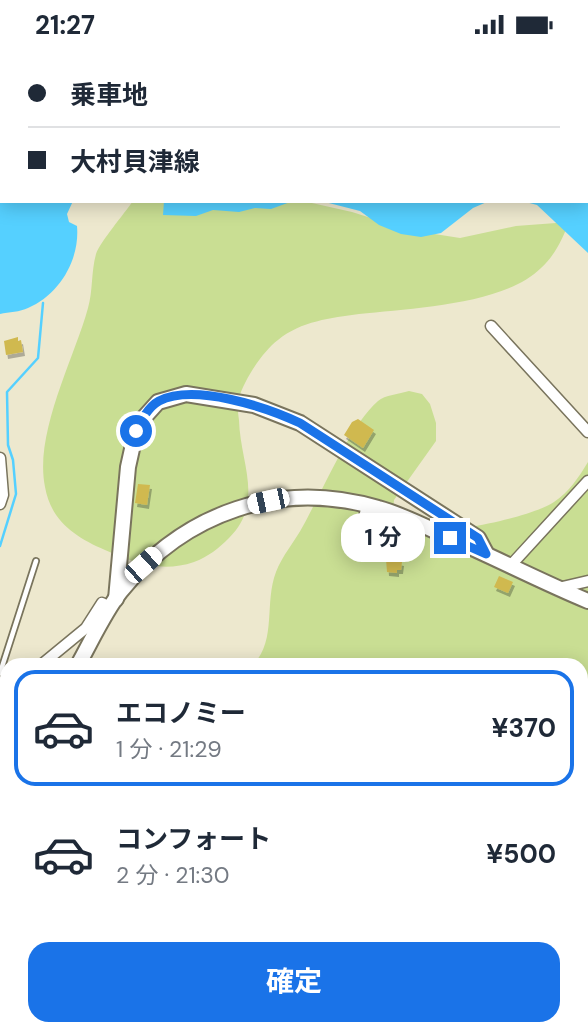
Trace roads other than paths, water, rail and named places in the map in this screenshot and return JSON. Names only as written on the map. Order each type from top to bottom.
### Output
[{"type":"main road","points":[[113,603],[128,467],[136,431],[158,401],[186,394],[254,405],[300,423],[478,538],[486,554]]},
{"type":"main road","points":[[82,658],[113,603],[143,565],[163,547],[187,531],[238,507],[310,496],[367,505],[411,519],[588,601]]},
{"type":"street","points":[[491,326],[588,432]]},
{"type":"street","points":[[0,458],[3,495],[0,504]]},
{"type":"street","points":[[511,565],[588,481]]},
{"type":"street","points":[[367,505],[360,544],[406,555]]},
{"type":"street","points":[[558,589],[588,581]]},
{"type":"street","points":[[50,658],[86,628],[102,603],[113,603]]},
{"type":"lane","points":[[5,658],[36,561]]},
{"type":"water","points":[[0,203],[72,203],[67,214],[69,222],[77,226],[77,239],[65,275],[39,302],[25,309],[0,314]]},
{"type":"water","points":[[164,203],[288,203],[271,209],[255,208],[239,212],[213,210],[196,216],[163,215]]},
{"type":"water","points":[[329,203],[484,203],[473,208],[441,233],[421,237],[401,234],[379,225],[360,211]]},
{"type":"water","points":[[530,203],[588,203],[588,253],[537,205]]},
{"type":"waterway","points":[[0,546],[16,494],[13,460],[8,445],[7,392],[38,358],[43,303]]}]
